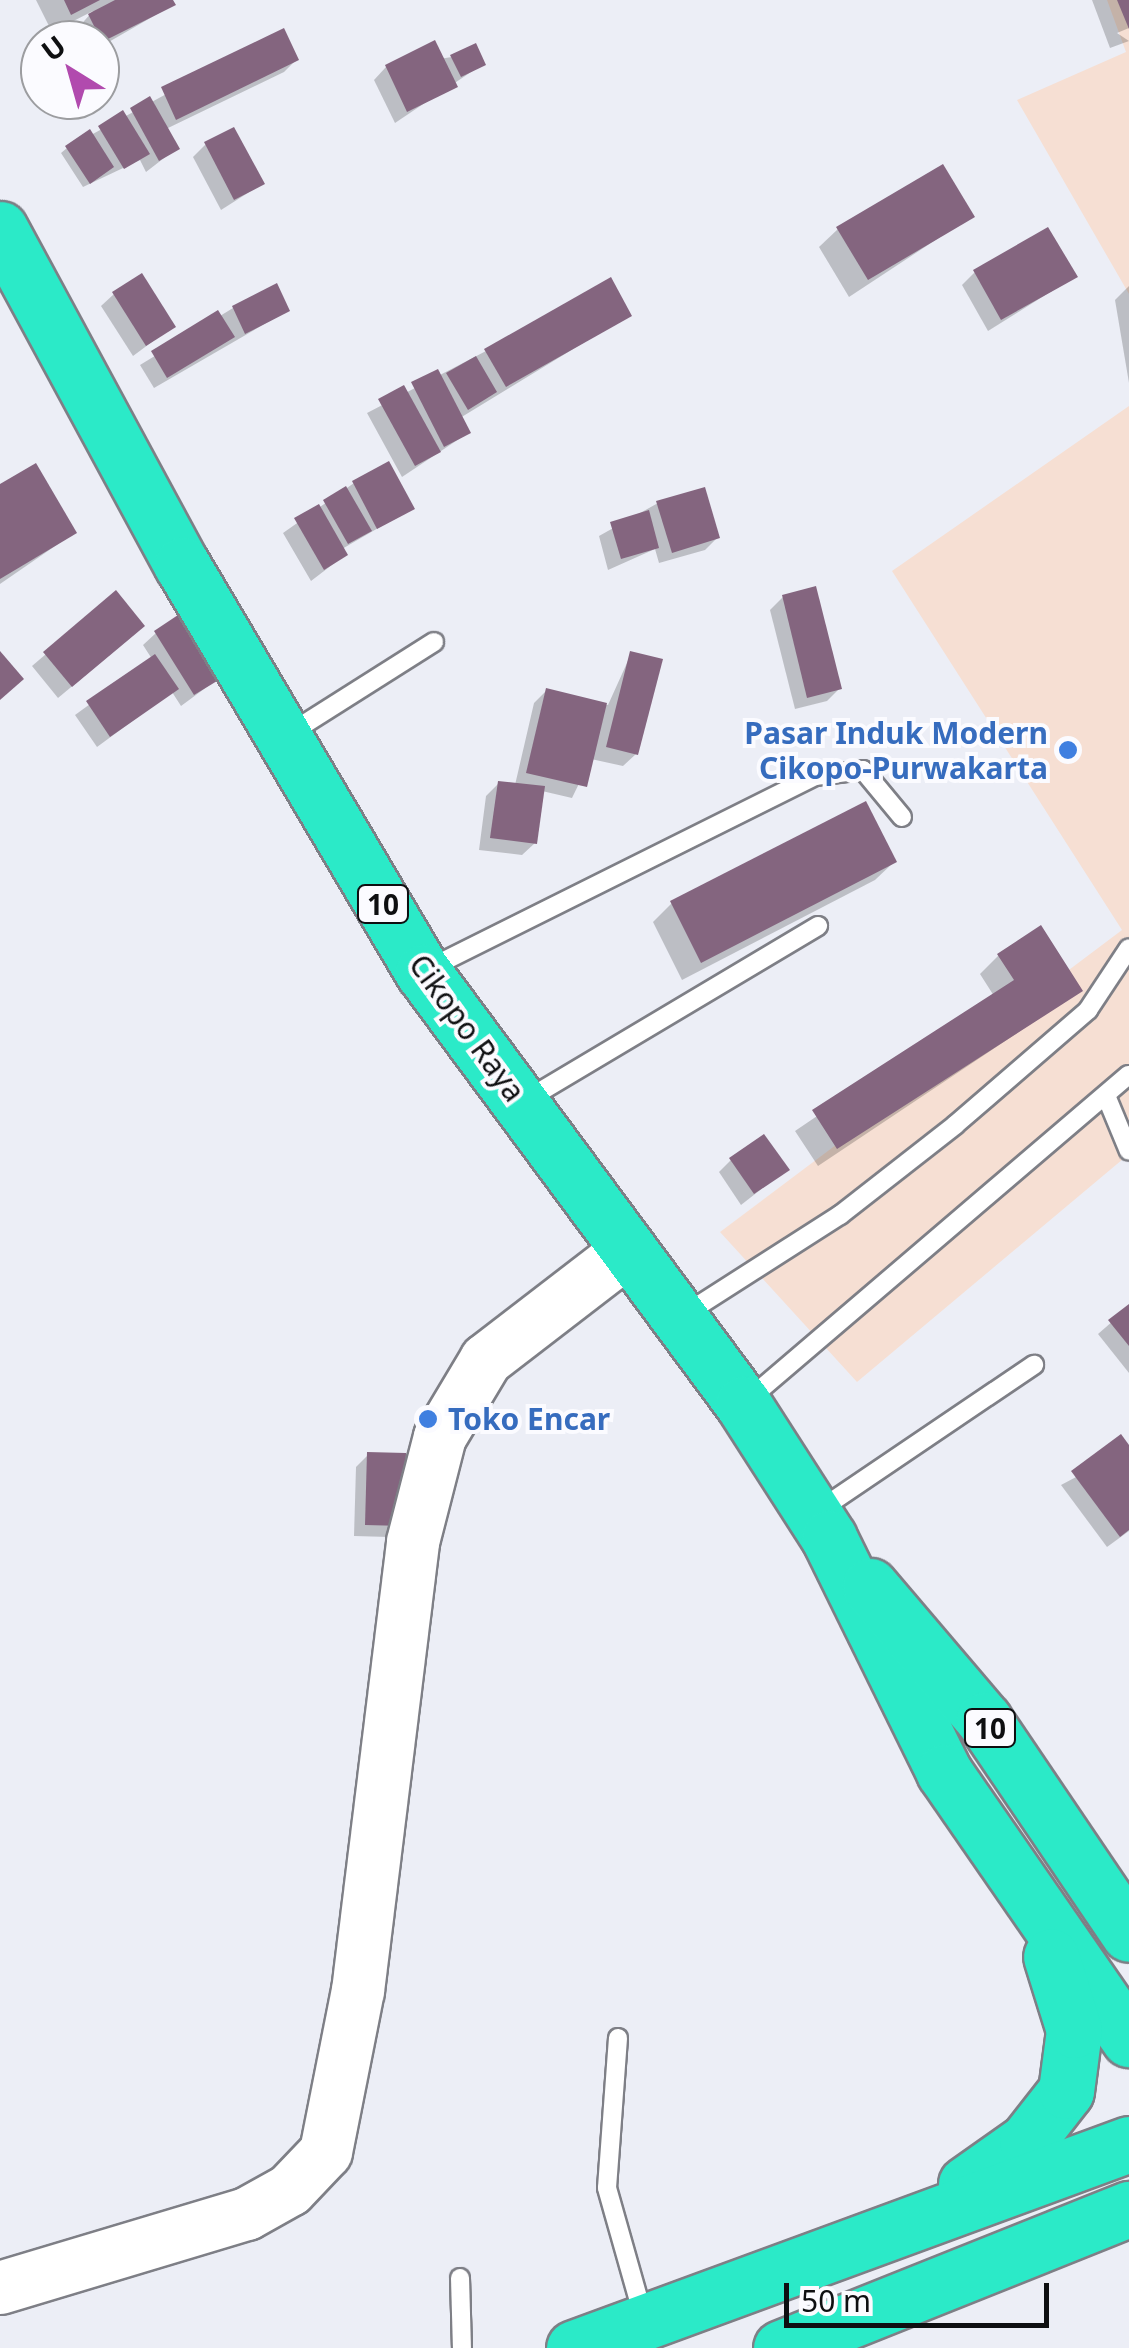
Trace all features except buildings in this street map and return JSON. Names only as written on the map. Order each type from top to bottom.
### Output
[{"type":"highway","name":"Cikopo Raya","points":[[0,229],[282,738],[424,972],[742,1404],[821,1526]]},
{"type":"highway","name":"10","points":[[821,1526],[897,1690],[1004,1858],[1129,2038]]},
{"type":"highway","name":"10","points":[[821,1526],[984,1720],[1129,1934]]},
{"type":"highway","points":[[824,2260],[987,2172],[1028,2140],[1066,2090],[1074,2058],[1068,1999],[1004,1858]]},
{"type":"highway","points":[[574,2348],[824,2260],[1129,2144]]},
{"type":"highway","points":[[781,2348],[1129,2209]]},
{"type":"highway","points":[[985,2268],[1129,2238]]},
{"type":"street","points":[[0,2288],[246,2214],[290,2190],[326,2152],[358,1991],[413,1542],[440,1437],[486,1360],[629,1250]]},
{"type":"lane","points":[[282,738],[434,642]]},
{"type":"lane","points":[[424,972],[815,776],[863,770],[902,817]]},
{"type":"lane","points":[[521,1102],[818,926]]},
{"type":"lane","points":[[677,1319],[840,1215],[955,1125],[1088,1010],[1129,948]]},
{"type":"lane","points":[[742,1404],[1107,1098],[1129,1075]]},
{"type":"lane","points":[[1107,1098],[1129,1151]]},
{"type":"lane","points":[[821,1526],[1034,1365]]},
{"type":"lane","points":[[618,2038],[608,2188],[646,2324]]},
{"type":"lane","points":[[460,2278],[462,2348]]},
{"type":"shaded area","points":[[1107,0],[1129,0],[1129,294],[1017,100],[1126,52]]},
{"type":"shaded area","name":"Pasar Induk Modern Cikopo-Purwakarta","points":[[1129,406],[1129,1154],[857,1382],[720,1232],[1122,930],[892,571]]},
{"type":"place","name":"Pasar Induk Modern Cikopo-Purwakarta","points":[[1068,750]]},
{"type":"place","name":"Toko Encar","points":[[428,1419]]}]
